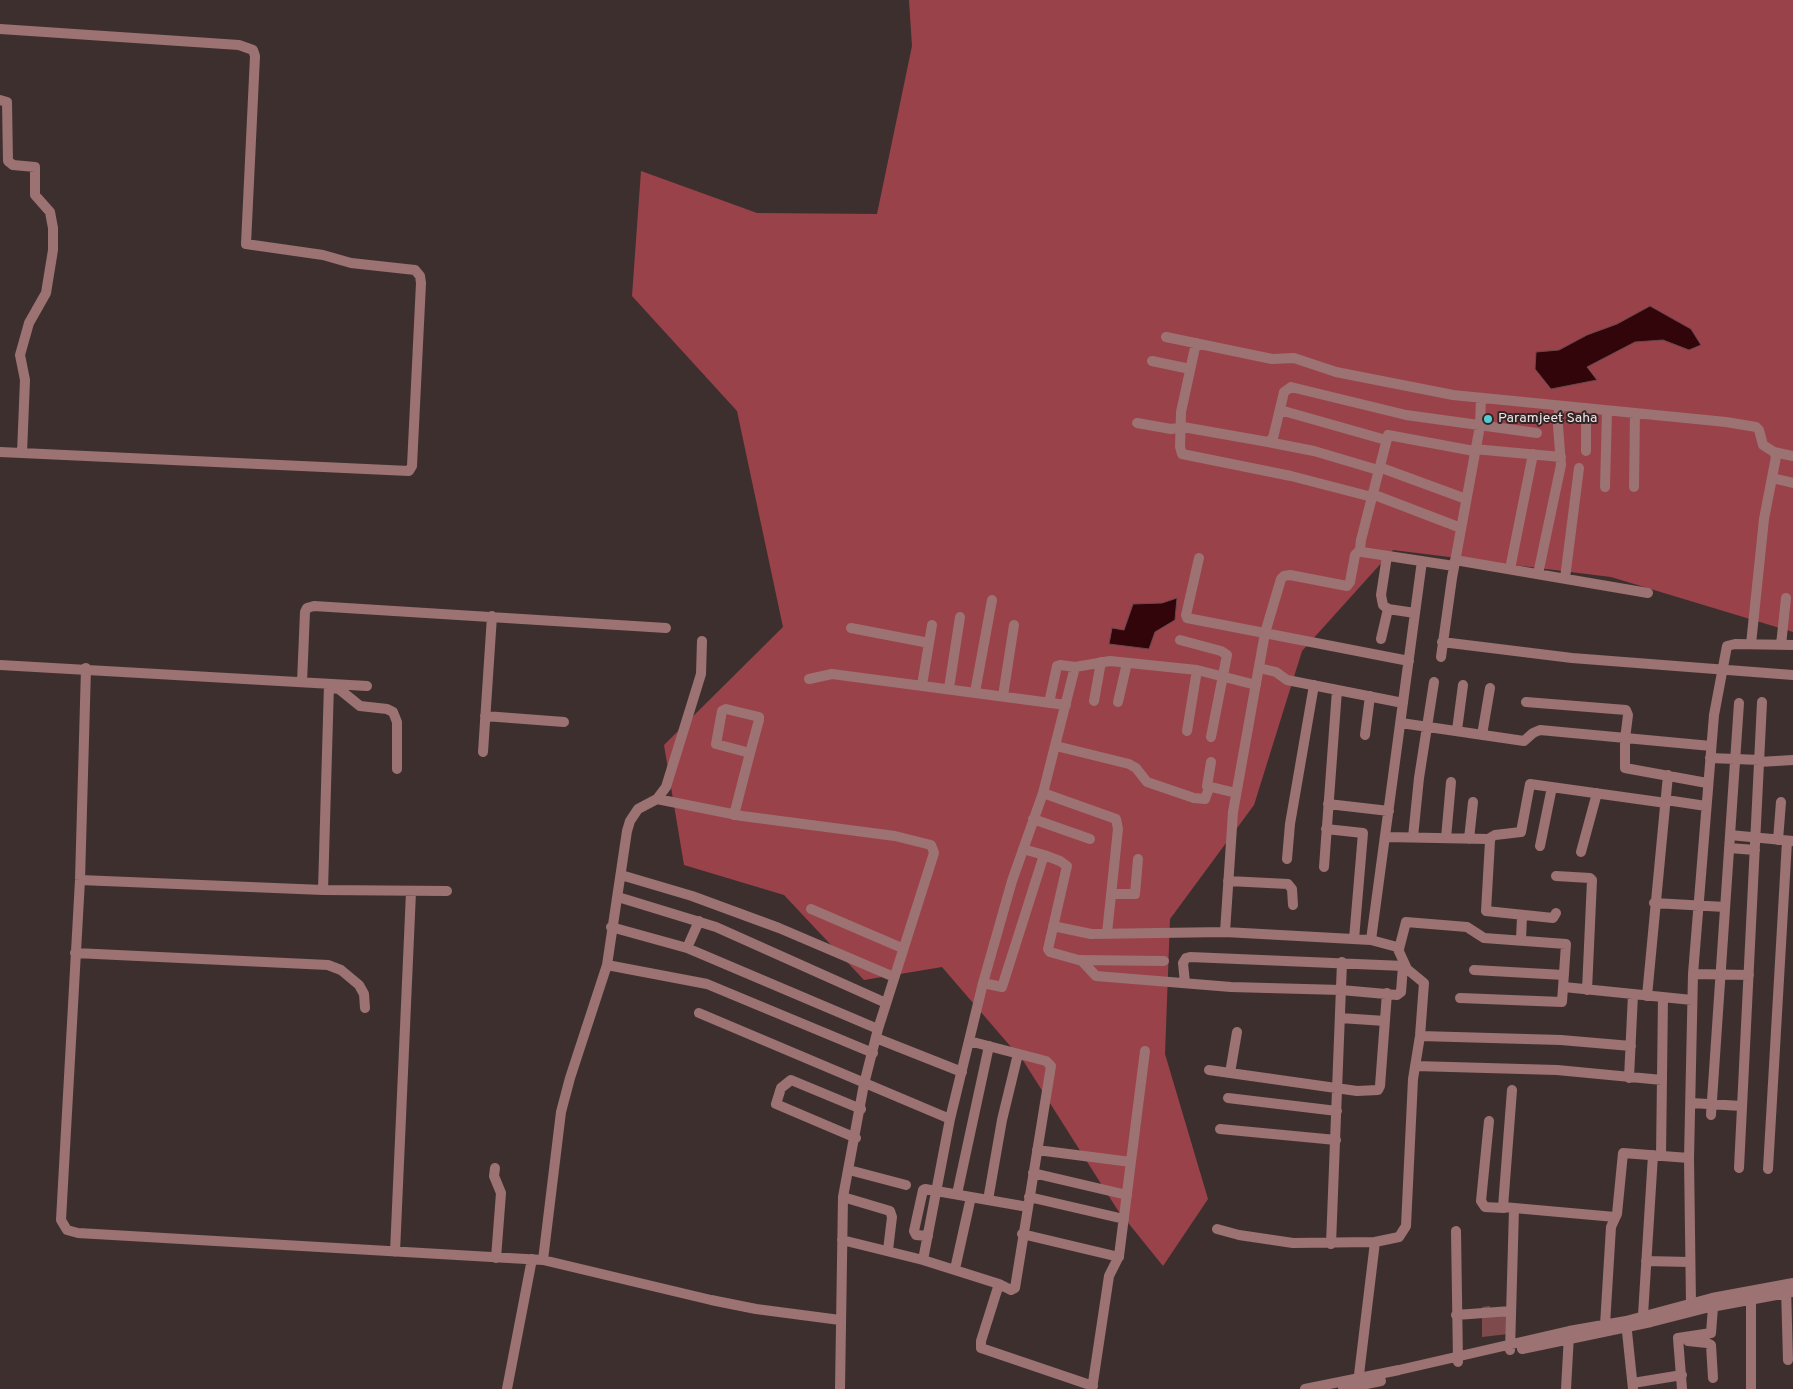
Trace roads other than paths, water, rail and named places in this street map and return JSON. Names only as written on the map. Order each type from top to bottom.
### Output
[{"type":"street","points":[[0,29],[239,45],[253,50],[256,56],[246,244],[323,255],[351,263],[415,270],[421,279],[413,456],[412,468],[409,471],[0,452]]},
{"type":"street","points":[[0,100],[7,102],[8,161],[14,165],[35,167],[36,195],[50,212],[53,228],[53,250],[46,293],[29,323],[20,355],[25,380],[22,452]]},
{"type":"street","points":[[1166,337],[1272,359],[1294,358],[1345,373],[1453,395],[1749,425],[1759,430],[1763,445],[1774,452],[1793,456]]},
{"type":"street","points":[[1196,343],[1182,400],[1180,427],[1182,454],[1372,495],[1460,528]]},
{"type":"street","points":[[1152,361],[1190,369]]},
{"type":"street","points":[[1268,442],[1273,438],[1286,389],[1291,387],[1406,415],[1537,433]]},
{"type":"street","points":[[1441,657],[1454,563],[1480,426],[1481,398]]},
{"type":"street","points":[[1538,574],[1561,457],[1558,431],[1559,406]]},
{"type":"street","points":[[1586,409],[1586,451]]},
{"type":"street","points":[[1280,410],[1386,440]]},
{"type":"street","points":[[1605,487],[1607,411]]},
{"type":"street","points":[[1634,487],[1635,414]]},
{"type":"street","points":[[1137,423],[1171,429],[1180,427],[1322,453],[1379,468],[1466,499]]},
{"type":"street","points":[[1225,932],[1236,794],[1265,633],[1282,577],[1290,576],[1347,586],[1350,582],[1355,555],[1360,550],[1386,440],[1390,435],[1474,450],[1561,457]]},
{"type":"street","points":[[1751,644],[1764,519],[1776,457],[1774,452]]},
{"type":"street","points":[[1510,569],[1533,454]]},
{"type":"street","points":[[1565,578],[1579,468]]},
{"type":"street","points":[[1772,478],[1793,483]]},
{"type":"street","points":[[1360,550],[1422,561],[1510,569],[1648,592]]},
{"type":"street","points":[[1387,556],[1381,595],[1383,605],[1388,609],[1416,612]]},
{"type":"street","points":[[1199,558],[1186,617],[1409,661]]},
{"type":"street","points":[[1371,940],[1422,561]]},
{"type":"street","points":[[1782,645],[1786,598]]},
{"type":"street","points":[[975,692],[992,600]]},
{"type":"street","points":[[302,682],[305,612],[309,607],[492,616],[666,628]]},
{"type":"street","points":[[1381,639],[1388,609]]},
{"type":"street","points":[[483,752],[492,616]]},
{"type":"street","points":[[949,688],[960,616]]},
{"type":"street","points":[[922,685],[932,625]]},
{"type":"street","points":[[1002,696],[1014,625]]},
{"type":"street","points":[[851,628],[929,642]]},
{"type":"street","points":[[507,1389],[538,1260],[561,1112],[570,1078],[607,965],[611,928],[622,875],[630,821],[638,809],[657,798],[666,787],[701,674],[702,640]]},
{"type":"street","points":[[1180,640],[1225,652],[1224,677],[1211,737]]},
{"type":"street","points":[[1442,642],[1572,658],[1793,675]]},
{"type":"street","points":[[1691,1304],[1689,1158],[1693,974],[1707,782],[1722,670],[1726,646],[1735,644],[1793,645]]},
{"type":"street","points":[[1049,703],[1057,666],[1060,665],[1075,667],[1102,662],[1127,663],[1197,670],[1256,684]]},
{"type":"street","points":[[1094,701],[1102,662]]},
{"type":"street","points":[[1118,702],[1127,663]]},
{"type":"street","points":[[0,665],[86,668],[302,682],[329,686],[339,689],[360,706],[387,709],[392,712],[397,722],[397,769]]},
{"type":"street","points":[[923,1260],[950,1119],[983,983],[1023,849],[1043,794],[1075,667]]},
{"type":"street","points":[[86,668],[80,880],[61,1220],[64,1227],[78,1233],[538,1260],[720,1302],[840,1320]]},
{"type":"street","points":[[1259,668],[1276,672],[1287,680],[1403,703]]},
{"type":"street","points":[[1187,732],[1197,670]]},
{"type":"street","points":[[809,679],[832,674],[1066,705]]},
{"type":"street","points":[[1413,837],[1419,778],[1434,682]]},
{"type":"street","points":[[1287,859],[1290,824],[1314,685]]},
{"type":"street","points":[[1457,730],[1463,685]]},
{"type":"street","points":[[329,686],[367,686]]},
{"type":"street","points":[[323,890],[329,686]]},
{"type":"street","points":[[1482,735],[1490,688]]},
{"type":"street","points":[[1324,867],[1338,690]]},
{"type":"street","points":[[1365,735],[1370,696]]},
{"type":"street","points":[[1526,702],[1626,710],[1628,715],[1625,739],[1625,768],[1707,782]]},
{"type":"street","points":[[1711,1109],[1739,702]]},
{"type":"street","points":[[1739,1168],[1762,702]]},
{"type":"street","points":[[734,815],[750,753],[759,717],[726,709],[722,711],[716,744],[750,753]]},
{"type":"street","points":[[485,716],[564,722]]},
{"type":"street","points":[[1401,723],[1524,741],[1532,733],[1540,730],[1711,746]]},
{"type":"street","points":[[1056,746],[1129,764],[1136,768],[1147,782],[1194,798],[1205,799],[1210,788]]},
{"type":"street","points":[[1710,758],[1760,761],[1793,760]]},
{"type":"street","points":[[1211,762],[1206,784],[1210,788],[1236,794]]},
{"type":"street","points":[[1647,996],[1654,903],[1668,775]]},
{"type":"street","points":[[1446,838],[1451,782]]},
{"type":"street","points":[[1386,836],[1488,839],[1495,835],[1521,832],[1530,784],[1706,806]]},
{"type":"street","points":[[1540,846],[1552,787]]},
{"type":"street","points":[[1581,852],[1597,793]]},
{"type":"street","points":[[1043,794],[1116,819],[1118,829],[1107,933]]},
{"type":"street","points":[[657,798],[734,815],[895,836],[930,845],[934,853],[902,948],[877,1033],[864,1084],[856,1138],[843,1197],[840,1389]]},
{"type":"street","points":[[1469,838],[1473,802]]},
{"type":"street","points":[[1768,1169],[1786,841],[1781,802]]},
{"type":"street","points":[[1328,804],[1389,810]]},
{"type":"street","points":[[1033,819],[1090,840]]},
{"type":"street","points":[[1326,829],[1363,833],[1354,939]]},
{"type":"street","points":[[1730,835],[1786,841]]},
{"type":"street","points":[[1488,839],[1490,841],[1486,911],[1553,918],[1556,913]]},
{"type":"street","points":[[1729,848],[1755,850]]},
{"type":"street","points":[[1023,849],[1044,855],[1067,866],[1048,950],[1080,960],[1164,961]]},
{"type":"street","points":[[983,983],[1002,987],[1044,855]]},
{"type":"street","points":[[1111,894],[1135,894],[1138,859]]},
{"type":"street","points":[[622,875],[692,896],[780,928],[894,977]]},
{"type":"street","points":[[1556,876],[1590,878],[1592,880],[1587,990]]},
{"type":"street","points":[[80,880],[323,890],[447,891]]},
{"type":"street","points":[[1228,881],[1288,884],[1292,889],[1292,905]]},
{"type":"street","points":[[395,1252],[410,892]]},
{"type":"street","points":[[618,897],[699,921],[886,1003]]},
{"type":"street","points":[[1654,903],[1725,907]]},
{"type":"street","points":[[811,908],[902,948]]},
{"type":"street","points":[[1521,940],[1522,916]]},
{"type":"street","points":[[687,948],[699,921]]},
{"type":"street","points":[[1080,960],[1094,975],[1100,977],[1231,987],[1341,990],[1400,994],[1404,966],[1399,949],[1406,922],[1467,927],[1484,938],[1566,944],[1563,1001],[1559,1004],[1460,998]]},
{"type":"street","points":[[1052,926],[1086,933],[1225,932],[1371,940],[1399,949]]},
{"type":"street","points":[[611,928],[687,948],[962,1072]]},
{"type":"street","points":[[75,953],[328,965],[341,970],[360,985],[364,994],[365,1008]]},
{"type":"street","points":[[1185,983],[1183,963],[1186,958],[1190,957],[1404,966],[1422,979],[1424,986],[1420,1036],[1414,1066],[1406,1226],[1399,1236],[1374,1242],[1293,1243],[1239,1235],[1217,1229]]},
{"type":"street","points":[[1331,1244],[1342,962]]},
{"type":"street","points":[[607,965],[707,984],[873,1053]]},
{"type":"street","points":[[1474,970],[1564,975]]},
{"type":"street","points":[[1693,974],[1749,975]]},
{"type":"street","points":[[1564,987],[1692,1000]]},
{"type":"street","points":[[1209,1070],[1338,1088],[1375,1091],[1379,1089],[1387,993]]},
{"type":"street","points":[[1629,1078],[1633,994]]},
{"type":"street","points":[[1643,1315],[1662,1080],[1663,997]]},
{"type":"street","points":[[699,1012],[864,1084],[950,1119]]},
{"type":"street","points":[[1340,1018],[1385,1021]]},
{"type":"street","points":[[1230,1073],[1237,1032]]},
{"type":"street","points":[[1420,1036],[1561,1040],[1631,1046]]},
{"type":"street","points":[[842,1240],[888,1250],[955,1269],[1011,1290],[1015,1288],[1022,1234],[1051,1066],[1048,1062],[969,1041]]},
{"type":"street","points":[[957,1194],[989,1046]]},
{"type":"street","points":[[999,1284],[981,1341],[981,1348],[1093,1387],[1109,1276],[1118,1258],[1145,1051]]},
{"type":"street","points":[[988,1200],[1002,1120],[1018,1054]]},
{"type":"street","points":[[1414,1066],[1557,1070],[1662,1080]]},
{"type":"street","points":[[856,1138],[776,1104],[781,1088],[791,1080],[861,1109]]},
{"type":"street","points":[[1509,1208],[1502,1205],[1512,1090]]},
{"type":"street","points":[[1228,1098],[1337,1111]]},
{"type":"street","points":[[1691,1103],[1711,1109],[1742,1106]]},
{"type":"street","points":[[1489,1121],[1481,1201],[1485,1207],[1615,1217]]},
{"type":"street","points":[[1220,1129],[1336,1140]]},
{"type":"street","points":[[1037,1150],[1131,1162]]},
{"type":"street","points":[[1605,1325],[1611,1227],[1618,1214],[1623,1153],[1689,1158]]},
{"type":"street","points":[[495,1168],[494,1176],[500,1193],[496,1258]]},
{"type":"street","points":[[849,1170],[906,1185]]},
{"type":"street","points":[[1033,1173],[1127,1194]]},
{"type":"street","points":[[928,1236],[916,1236],[914,1232],[923,1190],[925,1189],[988,1200],[1028,1202],[1124,1219]]},
{"type":"street","points":[[843,1197],[890,1211],[892,1217],[888,1250]]},
{"type":"street","points":[[955,1269],[971,1197]]},
{"type":"street","points":[[1509,1208],[1510,1348]]},
{"type":"street","points":[[1456,1231],[1458,1360]]},
{"type":"street","points":[[1022,1234],[1118,1258]]},
{"type":"street","points":[[1358,1382],[1374,1242]]},
{"type":"street","points":[[1646,1261],[1690,1262]]},
{"type":"street","points":[[1305,1389],[1358,1382],[1569,1335],[1713,1307],[1789,1288],[1788,1360]]},
{"type":"street","points":[[1569,1335],[1605,1325],[1626,1324],[1643,1315],[1691,1304],[1751,1296]]},
{"type":"street","points":[[1751,1296],[1751,1389]]},
{"type":"street","points":[[1682,1389],[1679,1337],[1712,1333],[1713,1307]]},
{"type":"street","points":[[1456,1315],[1511,1311]]},
{"type":"street","points":[[1626,1324],[1633,1386],[1682,1375]]},
{"type":"street","points":[[1566,1389],[1569,1335]]},
{"type":"street","points":[[1680,1344],[1693,1341],[1710,1344],[1712,1378]]},
{"type":"street","points":[[1343,1389],[1358,1382],[1383,1385],[1458,1360]]},
{"type":"place","name":"Paramjeet Saha","points":[[1488,419]]}]
